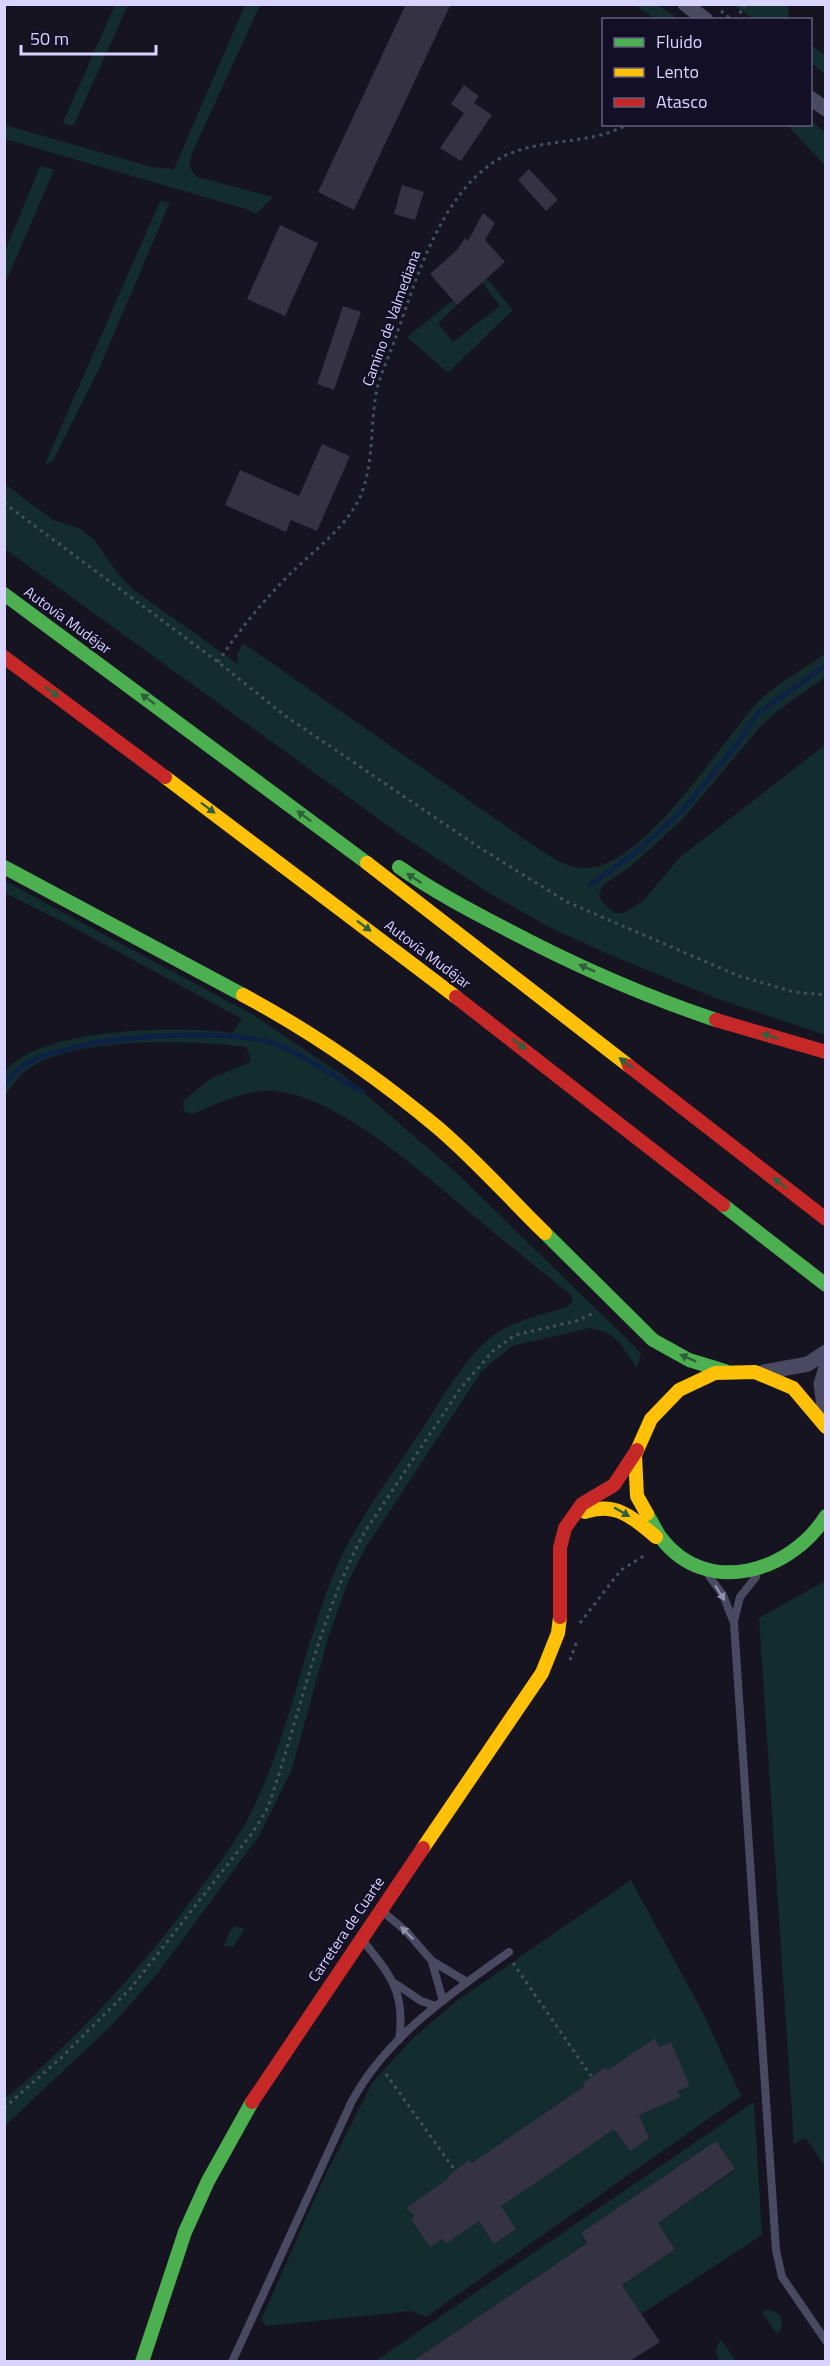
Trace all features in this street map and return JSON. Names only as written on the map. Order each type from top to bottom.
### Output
[{"type":"main road","name":"Autovía Mudéjar","points":[[4,594],[351,851],[825,1220]]},
{"type":"main road","name":"Autovía Mudéjar","points":[[4,657],[376,935],[825,1285]]},
{"type":"main road","points":[[351,851],[385,857],[471,911],[549,951],[624,985],[700,1014],[825,1052]]},
{"type":"main road","points":[[4,867],[296,1023],[358,1066],[438,1128],[653,1340],[689,1360],[725,1371],[756,1373],[778,1381],[799,1393],[825,1427]]},
{"type":"main road","points":[[653,1340],[663,1363]]},
{"type":"main road","points":[[672,1550],[653,1529],[641,1505],[635,1477],[638,1450],[643,1433],[661,1404],[684,1385],[710,1374],[725,1371]]},
{"type":"main road","points":[[661,1404],[665,1383]]},
{"type":"main road","points":[[568,1521],[582,1504],[614,1485],[638,1450]]},
{"type":"main road","points":[[568,1521],[592,1508],[609,1505],[625,1512],[672,1550],[702,1566],[733,1572],[764,1568],[825,1539]]},
{"type":"main road","points":[[791,1556],[813,1536],[825,1516]]},
{"type":"main road","name":"Carretera de Cuarte","points":[[142,2361],[185,2232],[208,2181],[252,2101],[548,1661],[558,1633],[561,1603],[560,1548],[568,1521]]},
{"type":"street","points":[[686,4],[704,18]]},
{"type":"street","points":[[812,99],[825,109]]},
{"type":"street","points":[[756,1373],[799,1367],[825,1352]]},
{"type":"street","points":[[825,1368],[821,1384],[825,1421]]},
{"type":"lane","points":[[702,1566],[723,1595],[734,1623]]},
{"type":"lane","points":[[764,1568],[740,1597],[734,1623],[776,2250],[782,2277],[825,2341]]},
{"type":"lane","points":[[380,1910],[406,1931],[432,1961],[467,1982]]},
{"type":"lane","points":[[361,1937],[395,1983],[421,2001],[439,2003]]},
{"type":"lane","points":[[232,2361],[351,2103],[378,2063],[439,2003],[509,1952]]},
{"type":"lane","points":[[432,1961],[439,2003]]},
{"type":"lane","points":[[395,1983],[401,2011],[399,2040]]},
{"type":"path","points":[[737,18],[745,4]]},
{"type":"path","name":"Camino de Valmediana","points":[[219,662],[238,633],[285,579],[331,537],[350,514],[360,497],[369,471],[376,392],[423,262],[442,221],[481,174],[498,159],[519,152],[603,134],[623,126]]},
{"type":"path","points":[[4,503],[219,662],[284,715],[477,846],[567,902],[740,976],[794,992],[825,995]]},
{"type":"path","points":[[4,2108],[62,2057],[118,2002],[253,1832],[268,1807],[321,1636],[352,1556],[364,1533],[478,1365],[504,1342],[525,1332],[589,1316],[612,1299]]},
{"type":"path","points":[[578,1627],[621,1570],[654,1551]]},
{"type":"path","points":[[568,1663],[575,1650],[577,1634]]},
{"type":"path","points":[[500,1958],[514,1964],[591,2076]]},
{"type":"path","points":[[378,2063],[454,2169]]},
{"type":"green space","points":[[115,5],[128,5],[74,125],[67,125],[63,122]]},
{"type":"green space","points":[[245,5],[260,5],[192,153],[189,167],[197,177],[273,197],[256,214],[249,210],[5,139],[5,125],[152,167],[174,169]]},
{"type":"green space","points":[[635,5],[658,5],[677,18],[654,18]]},
{"type":"green space","points":[[733,5],[788,5],[789,18],[752,18]]},
{"type":"green space","points":[[812,46],[825,55],[825,74],[812,64]]},
{"type":"green space","points":[[812,122],[825,132],[825,165],[788,126],[812,126]]},
{"type":"green space","points":[[40,166],[54,170],[5,284],[5,251]]},
{"type":"green space","points":[[160,201],[170,202],[99,369],[53,461],[45,464]]},
{"type":"green space","points":[[486,278],[513,310],[448,373],[407,337],[453,300],[457,305],[438,323],[453,342],[500,306],[482,282]]},
{"type":"green space","points":[[5,484],[53,520],[81,529],[95,541],[119,575],[135,591],[238,664],[237,654],[243,643],[540,850],[574,867],[587,868],[609,862],[632,847],[679,801],[755,705],[779,684],[825,654],[825,677],[776,712],[760,727],[681,821],[631,866],[602,886],[599,894],[602,902],[615,913],[624,913],[644,900],[679,858],[825,745],[825,1035],[718,999],[608,954],[547,926],[489,893],[398,833],[5,549]]},
{"type":"green space","points":[[5,881],[255,1016],[347,1078],[460,1176],[641,1353],[637,1368],[620,1343],[606,1332],[590,1328],[512,1346],[482,1371],[366,1547],[348,1582],[328,1638],[292,1769],[259,1836],[158,1973],[113,2024],[5,2126],[5,2099],[80,2030],[125,1982],[169,1930],[239,1834],[272,1764],[321,1609],[341,1558],[372,1503],[447,1390],[469,1360],[492,1336],[520,1321],[567,1307],[572,1302],[572,1296],[411,1163],[356,1124],[328,1108],[301,1097],[264,1091],[233,1098],[193,1114],[184,1111],[183,1101],[210,1079],[250,1062],[246,1047],[164,1042],[101,1046],[71,1052],[46,1060],[25,1071],[5,1096],[5,1072],[22,1057],[47,1046],[77,1038],[146,1030],[232,1033],[242,1019],[5,893]]},
{"type":"green space","points":[[825,1581],[825,2166],[806,2138],[794,2144],[759,1618]]},
{"type":"green space","points":[[631,1880],[704,2015],[741,2096],[426,2317],[411,2311],[267,2326],[261,2320],[323,2180],[372,2083],[413,2038],[458,2000]]},
{"type":"green space","points":[[236,1926],[245,1929],[233,1947],[224,1946],[230,1931]]},
{"type":"green space","points":[[754,2102],[762,2235],[641,2314],[622,2285],[675,2249],[658,2223],[735,2170],[716,2142],[581,2233],[587,2243],[413,2361],[374,2362]]},
{"type":"green space","points":[[767,2310],[776,2313],[781,2319],[782,2326],[777,2334],[762,2312]]},
{"type":"green space","points":[[721,2340],[736,2361],[720,2361],[716,2350]]},
{"type":"building","points":[[406,4],[451,4],[354,210],[318,192]]},
{"type":"building","points":[[464,85],[479,96],[474,103],[492,115],[461,161],[440,148],[464,113],[451,104]]},
{"type":"building","points":[[529,169],[558,200],[546,211],[518,180]]},
{"type":"building","points":[[402,185],[424,192],[415,220],[394,214]]},
{"type":"building","points":[[483,213],[495,223],[485,240],[505,262],[457,305],[430,274],[457,250],[465,238],[468,241]]},
{"type":"building","points":[[280,225],[318,243],[285,316],[247,299]]},
{"type":"building","points":[[343,306],[361,312],[334,390],[317,384]]},
{"type":"building","points":[[322,444],[350,456],[317,531],[291,520],[286,532],[225,505],[240,470],[299,496]]},
{"type":"building","points":[[655,2038],[659,2047],[671,2042],[690,2086],[678,2091],[680,2097],[639,2115],[649,2138],[630,2151],[614,2129],[501,2206],[516,2229],[494,2244],[479,2221],[447,2243],[442,2239],[430,2247],[411,2219],[415,2216],[406,2208],[449,2178],[448,2176],[469,2160],[472,2163],[585,2086],[583,2083],[606,2067],[608,2070]]},
{"type":"building","points":[[716,2141],[735,2169],[658,2223],[675,2249],[622,2285],[660,2342],[630,2361],[413,2361],[587,2243],[581,2233]]},
{"type":"waterway","points":[[590,885],[636,852],[682,811],[739,742],[757,714],[826,665]]},
{"type":"waterway","points":[[4,1085],[27,1063],[78,1046],[145,1037],[212,1035],[242,1037],[276,1044],[363,1092]]},
{"type":"traffic: fast","points":[[4,594],[367,863]]},
{"type":"traffic: fast","points":[[4,867],[243,995]]},
{"type":"traffic: fast","points":[[399,867],[451,900],[557,955],[636,990],[716,1020]]},
{"type":"traffic: fast","points":[[723,1205],[826,1285]]},
{"type":"traffic: fast","points":[[545,1233],[653,1340],[689,1360],[725,1371]]},
{"type":"traffic: fast","points":[[647,1514],[661,1538],[680,1557],[701,1568],[724,1572],[748,1570],[771,1563],[792,1552],[811,1535],[826,1516]]},
{"type":"traffic: fast","points":[[142,2362],[185,2232],[208,2181],[252,2102]]},
{"type":"traffic: slow","points":[[165,777],[456,997]]},
{"type":"traffic: slow","points":[[367,863],[629,1066]]},
{"type":"traffic: slow","points":[[243,995],[319,1040],[414,1108],[465,1152],[545,1233]]},
{"type":"traffic: slow","points":[[647,1514],[637,1496],[635,1455],[651,1419],[679,1390],[715,1373],[755,1372],[793,1388],[826,1427]]},
{"type":"traffic: slow","points":[[585,1512],[606,1509],[624,1513],[656,1537]]},
{"type":"traffic: slow","points":[[423,1848],[542,1673],[558,1633],[560,1617]]},
{"type":"traffic: jam","points":[[4,657],[165,777]]},
{"type":"traffic: jam","points":[[456,997],[723,1205]]},
{"type":"traffic: jam","points":[[716,1020],[826,1052]]},
{"type":"traffic: jam","points":[[629,1066],[826,1219]]},
{"type":"traffic: jam","points":[[560,1617],[560,1548],[565,1528],[582,1504],[614,1485],[637,1450]]},
{"type":"traffic: jam","points":[[252,2102],[423,1848]]}]
